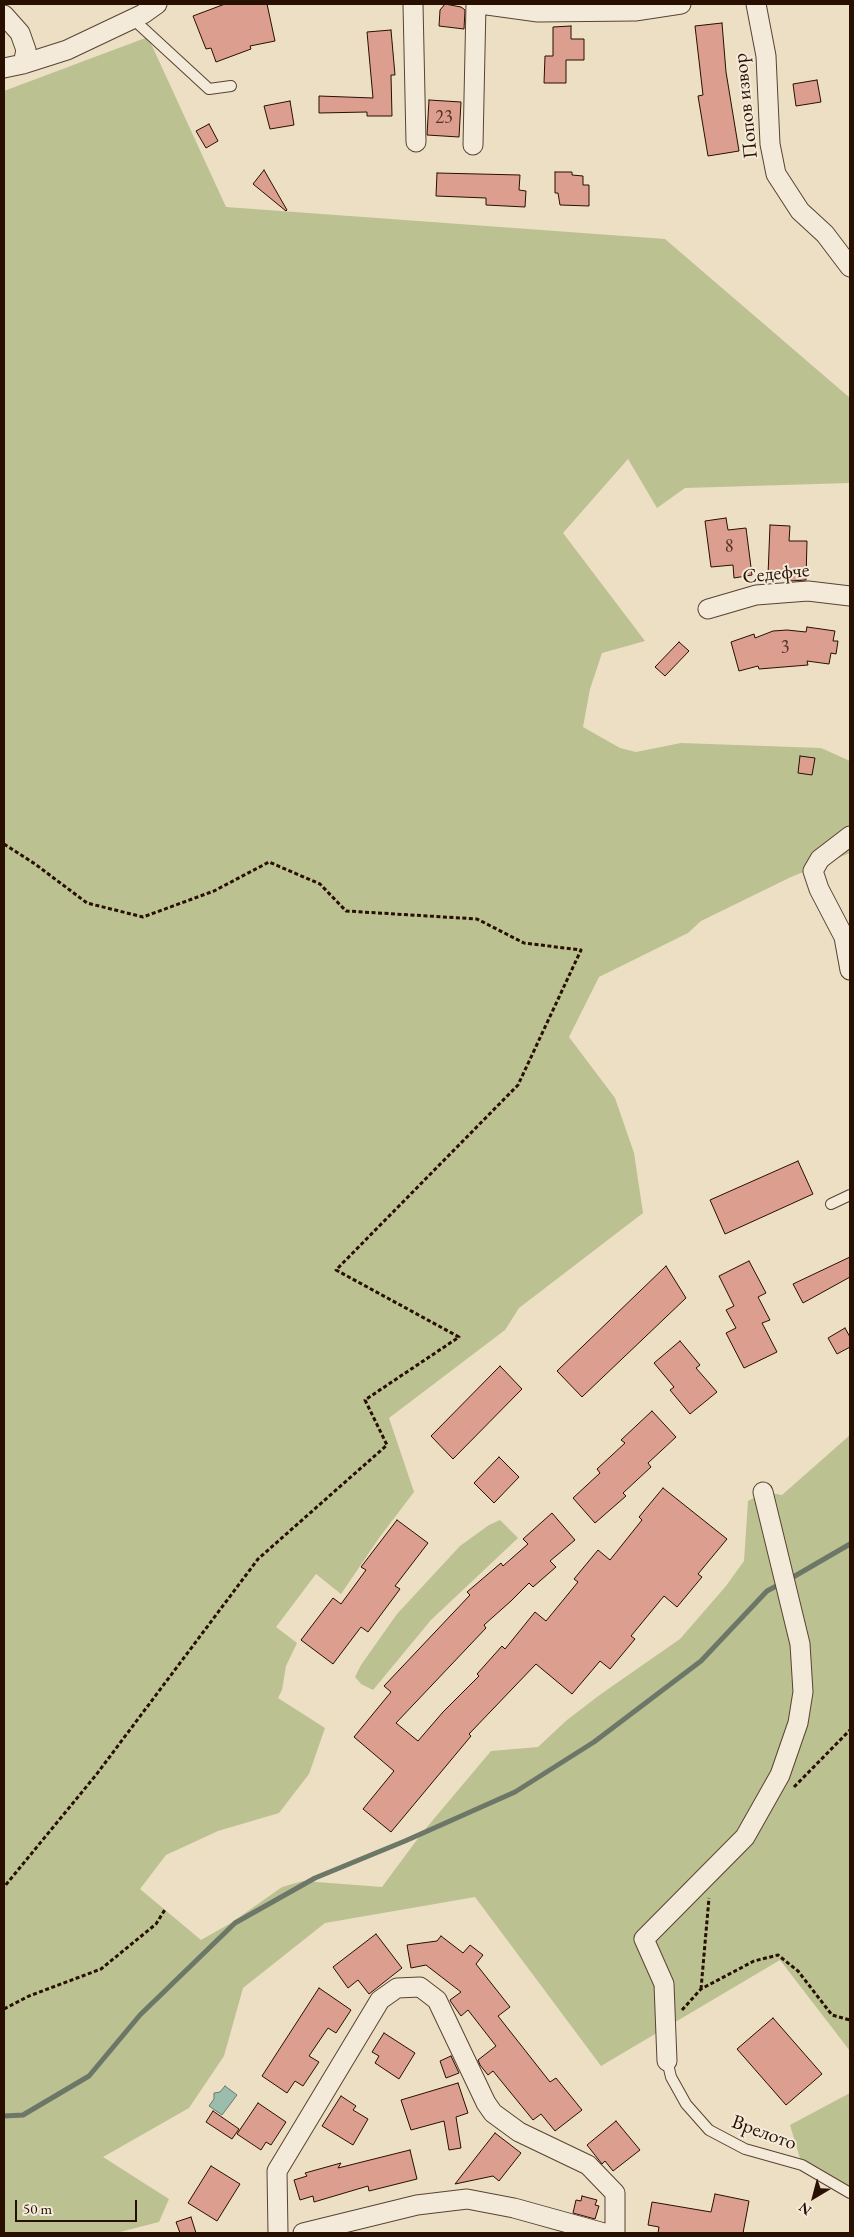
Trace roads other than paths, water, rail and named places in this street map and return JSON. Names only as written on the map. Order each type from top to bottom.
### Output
[{"type":"street","points":[[4,68],[67,50],[133,19],[157,4]]},
{"type":"street","points":[[414,4],[416,142]]},
{"type":"street","points":[[473,145],[476,4]]},
{"type":"street","points":[[480,4],[538,12],[635,11],[680,4]]},
{"type":"street","name":"Попов извор","points":[[756,4],[766,56],[770,144],[776,174],[800,211],[825,234],[850,268]]},
{"type":"street","points":[[4,15],[20,33],[26,50],[23,64]]},
{"type":"street","name":"Седефче","points":[[708,609],[756,595],[808,591],[850,596]]},
{"type":"street","points":[[850,836],[820,859],[813,871],[818,889],[844,937],[850,970]]},
{"type":"street","points":[[667,2060],[664,1984],[644,1939],[745,1837],[780,1775],[798,1723],[803,1692],[800,1644],[763,1492]]},
{"type":"street","points":[[278,2233],[277,2171],[380,2000],[397,1988],[420,1986],[437,2000],[486,2103],[493,2113],[519,2132],[588,2165],[615,2193],[615,2233]]},
{"type":"street","points":[[303,2233],[417,2205],[467,2199],[514,2208],[604,2233]]},
{"type":"lane","points":[[133,19],[209,89],[231,86]]},
{"type":"lane","points":[[832,1204],[850,1195]]},
{"type":"lane","name":"Врелото","points":[[667,2060],[671,2077],[682,2097],[697,2118],[709,2130],[744,2149],[802,2165],[850,2193]]},
{"type":"waterway","points":[[788,1580],[850,1544]]},
{"type":"waterway","points":[[4,2116],[23,2115],[89,2076],[140,2015],[235,1923],[315,1878],[405,1841],[515,1792],[594,1742],[701,1661],[767,1591],[780,1584]]}]
